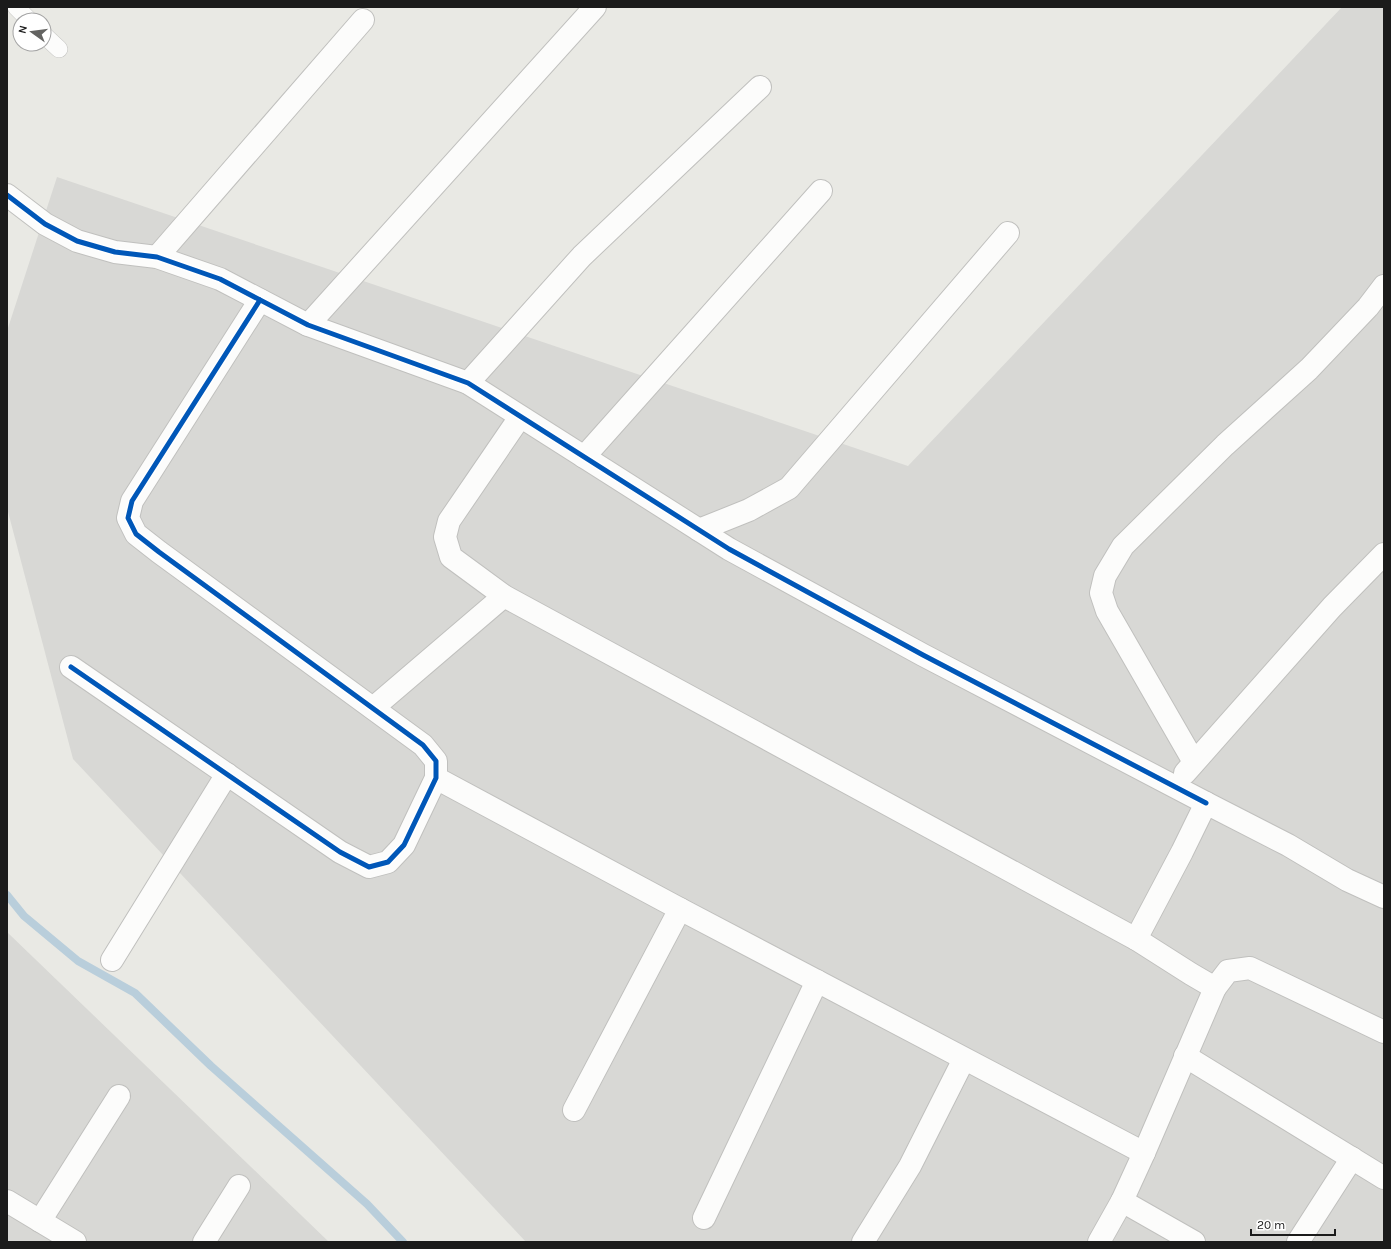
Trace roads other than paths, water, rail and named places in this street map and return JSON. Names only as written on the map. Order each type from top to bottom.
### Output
[{"type":"street","points":[[308,325],[595,7]]},
{"type":"street","points":[[157,257],[363,20]]},
{"type":"street","points":[[468,383],[582,256],[760,87]]},
{"type":"street","points":[[584,457],[821,191]]},
{"type":"street","points":[[7,195],[45,224],[77,240],[115,252],[157,257],[220,279],[308,325],[468,383],[729,549],[923,655],[1288,844],[1347,880],[1384,897]]},
{"type":"street","points":[[699,530],[749,510],[789,488],[1008,232]]},
{"type":"street","points":[[1194,762],[1107,611],[1101,593],[1105,576],[1123,546],[1225,445],[1309,369],[1368,307],[1384,286]]},
{"type":"street","points":[[71,668],[340,852],[369,867],[388,862],[404,845],[436,778],[436,761],[424,744],[153,547],[136,534],[128,518],[132,501],[260,300]]},
{"type":"street","points":[[520,416],[449,521],[445,537],[451,557],[504,596],[1136,939],[1215,988]]},
{"type":"street","points":[[1174,786],[1332,607],[1384,554]]},
{"type":"street","points":[[373,708],[504,596]]},
{"type":"street","points":[[112,960],[227,774]]},
{"type":"street","points":[[436,778],[817,982],[1144,1153]]},
{"type":"street","points":[[1136,939],[1182,852],[1206,802]]},
{"type":"street","points":[[574,1110],[680,909]]},
{"type":"street","points":[[1099,1242],[1122,1201],[1144,1153],[1215,988],[1228,971],[1250,968],[1384,1032]]},
{"type":"street","points":[[704,1218],[817,982]]},
{"type":"street","points":[[1186,1056],[1384,1178]]},
{"type":"street","points":[[863,1242],[910,1166],[964,1059]]},
{"type":"street","points":[[40,1221],[119,1096]]},
{"type":"street","points":[[1298,1242],[1352,1158]]},
{"type":"street","points":[[204,1242],[239,1186]]},
{"type":"street","points":[[7,1201],[75,1242]]},
{"type":"street","points":[[1122,1201],[1194,1242]]},
{"type":"lane","points":[[52,43],[59,50]]},
{"type":"waterway","points":[[7,895],[24,916],[78,961],[135,993],[211,1066],[367,1204],[403,1242]]}]
